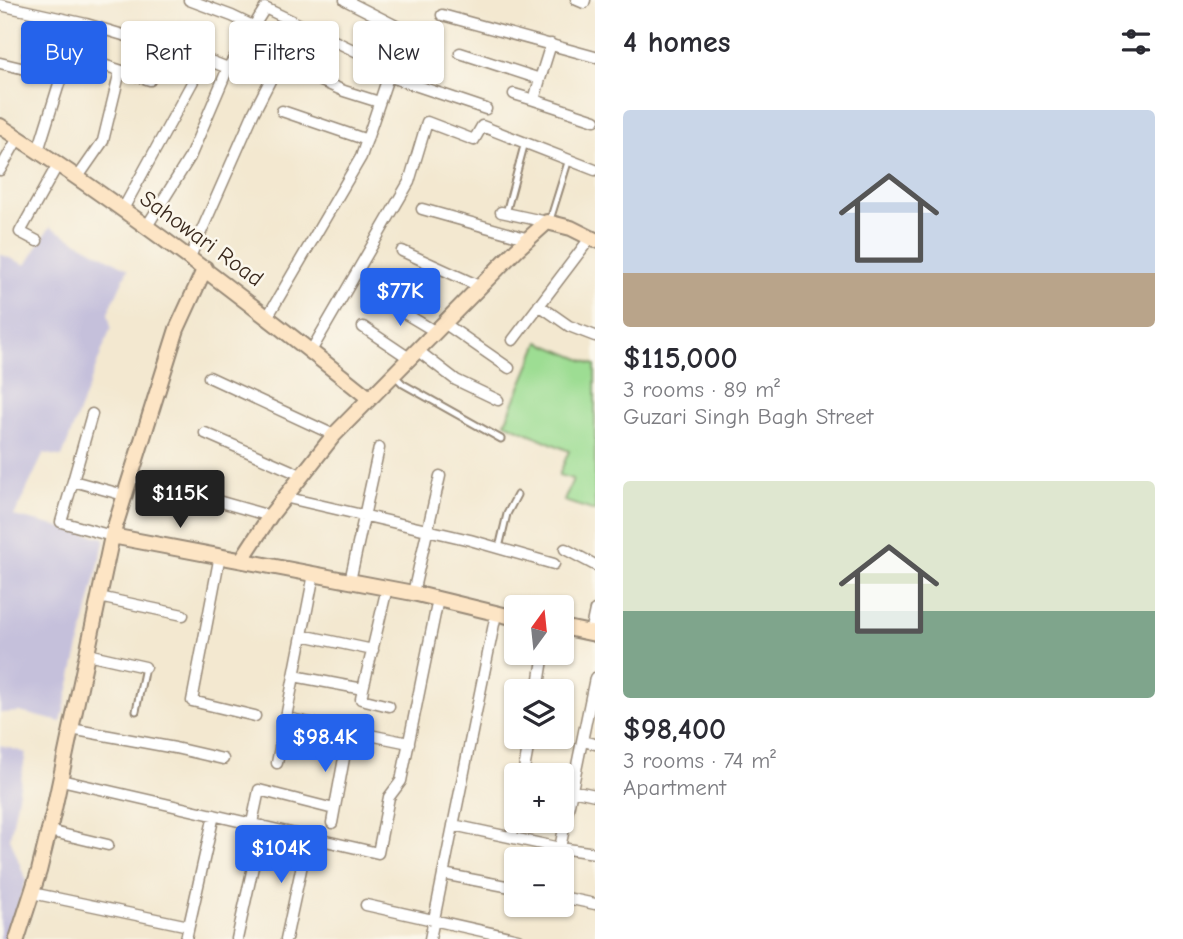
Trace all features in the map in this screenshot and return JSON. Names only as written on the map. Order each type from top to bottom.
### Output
[{"type":"street","points":[[189,0],[242,21]]},
{"type":"street","points":[[345,0],[386,21]]},
{"type":"street","points":[[577,0],[584,3],[585,0]]},
{"type":"street","points":[[0,5],[69,21]]},
{"type":"street","points":[[256,21],[265,8],[290,21]]},
{"type":"street","points":[[442,15],[595,57]]},
{"type":"street","points":[[534,100],[551,44]]},
{"type":"street","points":[[460,53],[540,79]]},
{"type":"street","points":[[0,63],[21,68]]},
{"type":"street","points":[[147,226],[190,157],[228,68],[215,63]]},
{"type":"street","points":[[78,177],[103,141],[120,71],[107,68]]},
{"type":"street","points":[[38,151],[60,84]]},
{"type":"street","points":[[123,209],[191,84]]},
{"type":"street","points":[[190,257],[268,84]]},
{"type":"street","points":[[328,84],[379,102]]},
{"type":"street","points":[[268,316],[361,157],[386,84]]},
{"type":"street","points":[[421,84],[486,109]]},
{"type":"street","points":[[514,94],[595,120]]},
{"type":"street","points":[[282,111],[367,140]]},
{"type":"street","points":[[311,351],[409,182],[427,121],[474,140],[482,127],[595,170]]},
{"type":"street","name":"Sahowari Road","points":[[0,126],[78,177],[205,268],[369,398]]},
{"type":"street","points":[[0,170],[18,138]]},
{"type":"street","points":[[37,241],[20,232],[58,164]]},
{"type":"street","points":[[422,209],[528,239]]},
{"type":"street","points":[[503,212],[572,228],[593,238],[513,340]]},
{"type":"street","points":[[242,559],[284,497],[334,435],[479,286],[548,222]]},
{"type":"street","points":[[402,251],[479,286]]},
{"type":"street","points":[[17,939],[49,831],[112,536],[177,329],[205,268]]},
{"type":"street","points":[[379,298],[440,327],[509,368]]},
{"type":"street","points":[[539,305],[569,326],[595,336]]},
{"type":"street","points":[[363,327],[456,380],[498,400]]},
{"type":"street","points":[[209,377],[334,435]]},
{"type":"street","points":[[92,414],[61,522],[112,536],[438,598],[504,616]]},
{"type":"street","points":[[205,433],[301,475]]},
{"type":"street","points":[[350,581],[379,448]]},
{"type":"street","points":[[130,476],[270,516]]},
{"type":"street","points":[[413,593],[440,476]]},
{"type":"street","points":[[73,481],[124,495]]},
{"type":"street","points":[[284,497],[499,548],[554,565]]},
{"type":"street","points":[[565,549],[595,565]]},
{"type":"street","points":[[220,555],[192,701],[255,716]]},
{"type":"street","points":[[277,764],[314,574]]},
{"type":"street","points":[[387,588],[361,699],[389,705]]},
{"type":"street","points":[[99,597],[183,615]]},
{"type":"street","points":[[61,780],[378,853],[389,797],[401,780],[438,598]]},
{"type":"street","points":[[574,630],[592,634],[595,610]]},
{"type":"street","points":[[430,939],[496,614]]},
{"type":"street","points":[[302,635],[373,650]]},
{"type":"street","points":[[87,654],[145,667]]},
{"type":"street","points":[[294,676],[363,689]]},
{"type":"street","points":[[574,780],[595,678]]},
{"type":"street","points":[[286,718],[409,743]]},
{"type":"street","points":[[71,729],[223,759]]},
{"type":"street","points":[[332,823],[349,731]]},
{"type":"street","points":[[582,741],[595,744]]},
{"type":"street","points":[[237,939],[257,825],[259,790],[334,809]]},
{"type":"street","points":[[574,790],[595,794]]},
{"type":"street","points":[[186,939],[214,815]]},
{"type":"street","points":[[453,825],[555,847]]},
{"type":"street","points":[[49,831],[108,845]]},
{"type":"street","points":[[286,939],[308,836]]},
{"type":"street","points":[[574,850],[595,853]]},
{"type":"street","points":[[443,874],[504,886]]},
{"type":"street","points":[[32,893],[188,926]]},
{"type":"street","points":[[574,900],[595,904]]},
{"type":"street","points":[[366,905],[518,939]]},
{"type":"lane","points":[[503,212],[526,142]]},
{"type":"lane","points":[[548,222],[569,159]]},
{"type":"lane","points":[[393,374],[403,384],[501,439]]},
{"type":"lane","points":[[499,548],[507,514],[517,495]]},
{"type":"lane","points":[[136,711],[145,667]]},
{"type":"shaded area","points":[[50,227],[128,269],[108,313],[111,327],[62,457],[44,453],[14,516],[105,538],[61,722],[20,712],[0,713],[0,254],[26,265]]},
{"type":"shaded area","points":[[0,745],[26,753],[10,838],[26,881],[8,939],[0,939]]},
{"type":"green space","points":[[539,342],[595,365],[595,511],[564,501],[573,479],[559,475],[569,451],[505,423]]}]
